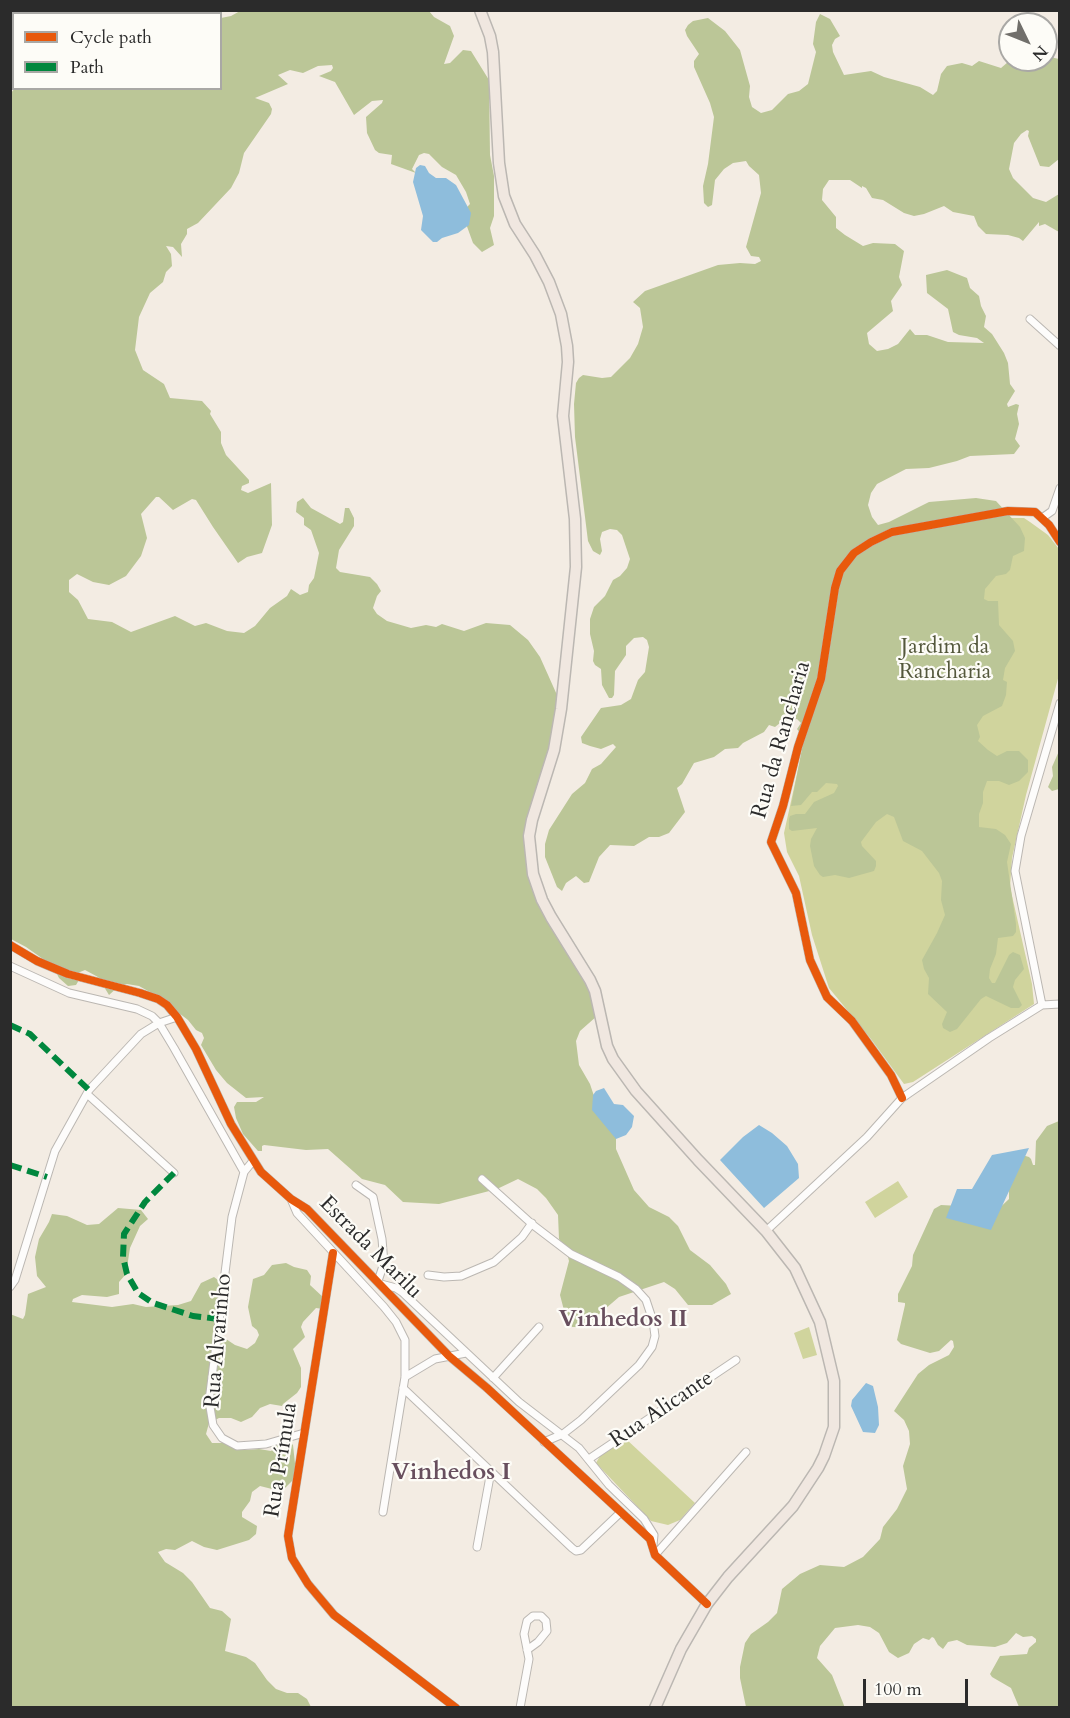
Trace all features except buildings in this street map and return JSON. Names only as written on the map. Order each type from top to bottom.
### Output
[{"type":"main road","points":[[480,10],[490,36],[493,52],[499,163],[504,196],[514,224],[535,255],[549,282],[561,314],[567,345],[563,416],[575,519],[576,567],[561,709],[554,750],[529,836],[533,874],[551,917],[590,980],[597,998],[607,1046],[620,1070],[698,1160],[766,1232],[795,1268],[820,1322],[832,1368],[835,1397],[834,1427],[825,1456],[803,1493],[707,1604],[681,1649],[655,1707]]},
{"type":"street","points":[[1030,320],[1059,346]]},
{"type":"street","points":[[1059,489],[1052,511],[1042,518],[1059,542]]},
{"type":"street","name":"Rua da Rancharia","points":[[902,1098],[885,1066],[852,1021],[827,997],[810,960],[796,892],[771,842],[798,747],[821,679],[835,588],[840,572],[854,553],[892,532],[970,517],[1008,511],[1035,512],[1042,518]]},
{"type":"street","points":[[1042,1005],[1016,871],[1021,836],[1059,703]]},
{"type":"street","name":"Estrada Marilu","points":[[10,945],[37,961],[68,974],[158,999],[167,1005],[196,1049],[231,1124],[261,1172],[291,1199],[307,1209],[449,1356],[487,1388],[650,1539],[654,1551],[707,1604]]},
{"type":"street","points":[[10,966],[69,993],[137,1009],[159,1023],[244,1172]]},
{"type":"street","points":[[766,1232],[867,1137],[902,1098],[988,1038],[1042,1005],[1059,1004]]},
{"type":"street","points":[[10,1287],[15,1281],[55,1151],[87,1094],[141,1034],[159,1023],[177,1017]]},
{"type":"street","points":[[87,1094],[174,1173]]},
{"type":"street","name":"Rua Alvarinho","points":[[253,1161],[244,1172],[232,1217],[209,1401],[213,1425],[222,1438],[237,1446],[266,1444],[304,1434]]},
{"type":"street","points":[[482,1179],[571,1254],[619,1276],[636,1289],[646,1300],[653,1321],[655,1336],[652,1347],[639,1365],[581,1420],[563,1434],[544,1442]]},
{"type":"street","points":[[356,1185],[373,1197],[382,1239],[384,1263],[379,1282],[402,1292],[519,1402],[579,1448],[609,1485],[644,1519],[654,1535],[654,1551]]},
{"type":"street","points":[[291,1199],[297,1214],[384,1306],[396,1322],[405,1341],[405,1377],[383,1512]]},
{"type":"street","points":[[428,1275],[461,1276],[494,1262],[522,1237],[532,1223]]},
{"type":"street","name":"Rua Prímula","points":[[333,1253],[288,1536],[292,1558],[308,1584],[334,1615],[456,1707]]},
{"type":"street","points":[[493,1378],[539,1327]]},
{"type":"street","points":[[405,1377],[435,1359],[466,1353]]},
{"type":"street","name":"Rua Alicante","points":[[589,1459],[736,1360]]},
{"type":"street","points":[[403,1388],[576,1551],[586,1546],[621,1512]]},
{"type":"street","points":[[654,1551],[746,1452]]},
{"type":"street","points":[[477,1547],[491,1471]]},
{"type":"street","points":[[520,1707],[529,1659],[527,1650],[524,1634],[527,1621],[533,1616],[541,1616],[546,1621],[547,1631],[527,1650]]},
{"type":"green space","points":[[240,11],[429,11],[434,17],[450,26],[454,36],[444,64],[450,63],[463,50],[471,51],[489,80],[490,155],[494,176],[494,216],[490,228],[494,245],[482,252],[473,243],[465,221],[465,209],[470,204],[456,175],[442,167],[429,154],[419,155],[412,169],[416,173],[391,164],[392,155],[375,150],[367,133],[366,117],[383,100],[372,101],[354,115],[335,82],[319,76],[331,71],[332,65],[318,66],[303,73],[290,70],[278,75],[288,84],[255,98],[269,103],[272,109],[271,114],[244,153],[239,173],[231,188],[198,223],[187,229],[187,234],[181,244],[182,257],[173,247],[166,246],[171,254],[172,266],[166,272],[163,282],[150,293],[139,317],[135,350],[143,370],[164,384],[170,398],[202,401],[211,411],[210,414],[221,432],[221,443],[226,455],[249,480],[249,483],[242,486],[241,490],[248,493],[271,483],[272,525],[262,553],[247,557],[238,563],[196,500],[192,499],[173,510],[159,497],[156,497],[141,514],[147,538],[141,556],[126,576],[109,585],[93,582],[77,574],[69,580],[69,592],[78,600],[88,619],[112,622],[131,632],[175,616],[195,626],[206,623],[227,631],[244,633],[255,626],[270,608],[287,596],[291,589],[300,595],[308,592],[309,585],[314,578],[319,553],[311,530],[304,525],[304,518],[296,512],[297,502],[303,498],[311,508],[340,524],[343,522],[345,508],[349,508],[354,518],[354,526],[339,550],[336,568],[340,572],[370,577],[377,584],[381,591],[373,608],[387,621],[411,628],[426,625],[436,627],[442,624],[464,631],[486,623],[510,625],[528,640],[540,657],[557,695],[554,749],[528,845],[546,902],[587,980],[597,1016],[580,1031],[576,1041],[579,1065],[590,1084],[597,1105],[616,1138],[616,1149],[634,1190],[649,1207],[669,1217],[678,1226],[690,1250],[710,1265],[726,1284],[731,1294],[712,1305],[688,1305],[675,1289],[664,1282],[619,1297],[584,1327],[572,1327],[566,1318],[560,1295],[569,1261],[566,1249],[559,1239],[558,1215],[537,1189],[518,1179],[497,1189],[439,1204],[403,1202],[385,1185],[362,1179],[328,1149],[306,1150],[264,1145],[262,1151],[258,1151],[243,1134],[234,1107],[237,1102],[256,1102],[264,1097],[246,1098],[227,1083],[201,1045],[204,1038],[202,1033],[196,1030],[188,1020],[157,996],[139,986],[127,984],[119,986],[109,995],[98,977],[85,970],[75,974],[79,980],[76,985],[68,986],[59,978],[53,966],[11,939],[11,93],[13,90],[222,90],[222,18]]},
{"type":"green space","points":[[820,14],[830,19],[840,36],[832,45],[844,75],[871,71],[920,87],[933,95],[937,91],[941,74],[947,66],[962,63],[972,66],[979,61],[998,67],[998,72],[1058,72],[1059,59],[1059,159],[1049,167],[1040,166],[1027,130],[1014,143],[1009,169],[1013,178],[1033,198],[1046,202],[1059,194],[1059,232],[1045,224],[1039,226],[1039,222],[1023,241],[1008,235],[986,234],[978,226],[974,216],[953,212],[944,206],[914,216],[904,213],[883,200],[872,198],[866,188],[850,180],[829,180],[823,189],[822,200],[836,217],[836,228],[845,235],[863,246],[873,243],[895,244],[904,251],[899,277],[902,285],[891,301],[893,311],[867,333],[869,344],[877,351],[888,349],[898,344],[910,329],[915,335],[927,335],[948,342],[984,343],[977,338],[953,332],[948,309],[927,293],[926,275],[947,270],[967,278],[970,288],[979,296],[986,316],[984,327],[992,334],[1008,363],[1010,384],[1015,391],[1007,404],[1008,407],[1019,405],[1017,414],[1019,424],[1015,439],[1020,446],[1014,454],[970,456],[929,468],[906,469],[877,484],[871,493],[868,505],[878,525],[929,502],[976,498],[996,501],[1020,527],[1025,538],[1024,551],[1013,556],[1010,570],[1006,574],[996,576],[985,589],[984,599],[998,601],[999,625],[1013,641],[1015,651],[1005,668],[1003,680],[1007,682],[1006,695],[1002,706],[983,716],[977,725],[980,737],[978,741],[988,750],[997,756],[1007,751],[1019,751],[1028,760],[1028,772],[1019,781],[1009,785],[999,781],[987,781],[979,814],[979,827],[996,829],[1005,835],[1011,844],[1007,862],[1016,924],[1016,932],[1013,936],[998,938],[989,978],[992,983],[995,983],[1009,955],[1013,952],[1020,955],[1024,969],[1015,980],[1013,987],[1022,1005],[1019,1008],[1011,1008],[986,996],[957,1029],[950,1032],[943,1028],[942,1024],[947,1012],[928,994],[929,978],[922,960],[945,915],[941,900],[942,881],[939,873],[922,851],[903,841],[894,817],[887,814],[876,822],[861,842],[876,861],[874,871],[849,878],[820,875],[814,866],[810,846],[817,828],[792,831],[789,829],[789,819],[790,816],[796,814],[805,814],[814,802],[834,793],[838,786],[826,783],[817,792],[812,792],[801,805],[791,806],[804,738],[797,729],[801,723],[797,719],[780,723],[775,727],[769,725],[764,732],[738,748],[725,749],[714,757],[694,763],[682,784],[677,788],[685,812],[669,833],[659,837],[649,837],[634,846],[610,845],[599,857],[589,882],[584,883],[576,876],[566,883],[562,891],[557,887],[545,857],[545,844],[549,830],[572,794],[585,783],[592,769],[601,764],[616,747],[613,744],[601,749],[590,746],[582,743],[581,737],[601,708],[621,705],[631,699],[638,680],[645,672],[649,647],[647,640],[643,637],[634,638],[626,646],[626,655],[615,671],[614,695],[609,698],[602,685],[601,669],[593,661],[590,619],[594,607],[605,596],[613,580],[627,568],[630,559],[622,535],[617,530],[610,529],[602,532],[600,555],[593,551],[588,541],[575,437],[576,383],[583,375],[611,377],[630,358],[638,344],[643,327],[640,308],[633,302],[645,291],[718,265],[755,264],[761,261],[759,257],[751,256],[746,247],[761,193],[759,175],[746,161],[733,163],[724,169],[715,180],[712,205],[708,207],[704,203],[703,186],[714,117],[694,67],[694,61],[699,54],[685,30],[693,21],[708,18],[725,31],[740,50],[750,86],[749,97],[752,107],[761,113],[772,110],[788,94],[799,91],[808,84],[816,52],[813,44],[816,22]]},
{"type":"green space","name":"Jardim da Rancharia","points":[[1008,518],[1024,518],[1048,535],[1059,549],[1059,675],[1026,795],[1012,858],[1010,887],[1032,984],[1034,1004],[913,1082],[904,1084],[829,988],[812,935],[799,876],[787,852],[784,833],[799,765]]},
{"type":"green space","points":[[1059,751],[1059,789],[1052,791],[1048,787],[1053,776],[1052,767]]},
{"type":"green space","points":[[1059,1121],[1059,1707],[1019,1707],[1011,1688],[990,1674],[1000,1656],[1027,1654],[1029,1648],[1036,1642],[1032,1636],[1023,1637],[1016,1633],[1007,1643],[995,1647],[967,1645],[957,1640],[948,1642],[943,1649],[934,1638],[929,1640],[923,1638],[914,1644],[909,1653],[898,1658],[889,1652],[879,1633],[870,1627],[858,1625],[835,1628],[820,1646],[817,1658],[832,1675],[845,1708],[746,1707],[740,1678],[745,1643],[751,1634],[777,1613],[782,1589],[800,1574],[820,1565],[844,1567],[863,1557],[880,1539],[883,1527],[897,1509],[907,1489],[903,1466],[910,1444],[909,1431],[904,1420],[894,1411],[918,1374],[929,1365],[949,1355],[954,1347],[951,1340],[939,1351],[930,1353],[901,1344],[897,1340],[905,1305],[905,1303],[898,1302],[898,1294],[912,1266],[913,1255],[934,1209],[941,1205],[960,1206],[991,1216],[1009,1199],[1009,1186],[1022,1155],[1029,1157],[1035,1165],[1036,1141],[1047,1126]]},
{"type":"green space","points":[[898,1181],[908,1197],[875,1218],[865,1202]]},
{"type":"green space","points":[[118,1208],[141,1210],[148,1219],[140,1226],[130,1248],[126,1274],[119,1282],[119,1294],[107,1297],[82,1295],[73,1299],[72,1302],[112,1307],[133,1304],[146,1307],[178,1305],[191,1301],[201,1283],[214,1277],[220,1286],[220,1335],[235,1345],[247,1349],[255,1343],[259,1335],[252,1326],[248,1307],[253,1279],[264,1275],[272,1265],[286,1263],[307,1270],[311,1276],[310,1285],[324,1298],[323,1309],[316,1308],[303,1322],[301,1327],[305,1337],[293,1349],[301,1368],[301,1387],[297,1393],[282,1406],[270,1404],[260,1408],[252,1417],[241,1422],[231,1418],[219,1418],[209,1423],[206,1434],[212,1443],[224,1443],[246,1450],[271,1451],[276,1447],[279,1438],[284,1436],[293,1445],[296,1473],[293,1480],[284,1489],[260,1486],[252,1492],[250,1501],[242,1512],[242,1517],[257,1526],[256,1534],[249,1540],[217,1550],[192,1541],[175,1550],[166,1549],[158,1552],[165,1562],[183,1573],[192,1582],[210,1608],[222,1611],[231,1619],[225,1651],[246,1657],[255,1663],[276,1689],[287,1693],[298,1693],[307,1699],[311,1707],[11,1707],[10,1314],[23,1319],[28,1294],[46,1287],[37,1276],[35,1257],[39,1239],[52,1214],[67,1216],[87,1225],[99,1224]]},
{"type":"green space","points":[[809,1327],[817,1355],[803,1359],[794,1333]]},
{"type":"green space","points":[[626,1439],[695,1503],[680,1520],[668,1525],[651,1521],[596,1463],[600,1456]]},
{"type":"water","points":[[420,165],[425,166],[436,178],[446,178],[456,185],[471,213],[469,225],[458,233],[437,242],[433,242],[421,230],[423,216],[413,182],[416,168]]},
{"type":"water","points":[[604,1088],[614,1104],[623,1105],[634,1116],[632,1127],[626,1135],[616,1139],[592,1110],[593,1095]]},
{"type":"water","points":[[759,1125],[787,1146],[798,1164],[799,1178],[764,1208],[720,1160]]},
{"type":"water","points":[[1029,1148],[991,1230],[946,1218],[957,1189],[972,1189],[992,1155]]},
{"type":"water","points":[[866,1383],[873,1386],[878,1407],[879,1425],[875,1433],[863,1432],[851,1406],[852,1400]]},
{"type":"marked path","points":[[10,1025],[30,1034],[89,1090]]},
{"type":"marked path","points":[[10,1165],[47,1177]]},
{"type":"marked path","points":[[174,1173],[145,1202],[124,1234],[123,1257],[127,1274],[138,1293],[153,1303],[193,1316],[219,1319]]},
{"type":"cycle path","points":[[902,1098],[891,1075],[852,1021],[827,997],[810,960],[796,893],[771,842],[798,747],[821,679],[835,588],[840,571],[854,553],[892,532],[1008,511],[1035,512],[1049,525],[1060,542]]},
{"type":"cycle path","points":[[10,945],[37,961],[68,974],[140,993],[158,999],[167,1005],[196,1049],[231,1124],[261,1172],[291,1199],[307,1209],[449,1356],[487,1388],[650,1539],[655,1555],[707,1604]]},
{"type":"cycle path","points":[[333,1253],[288,1536],[292,1558],[308,1584],[334,1615],[456,1708]]},
{"type":"district","name":"Vinhedos II","points":[[623,1320]]},
{"type":"district","name":"Vinhedos I","points":[[451,1473]]}]
